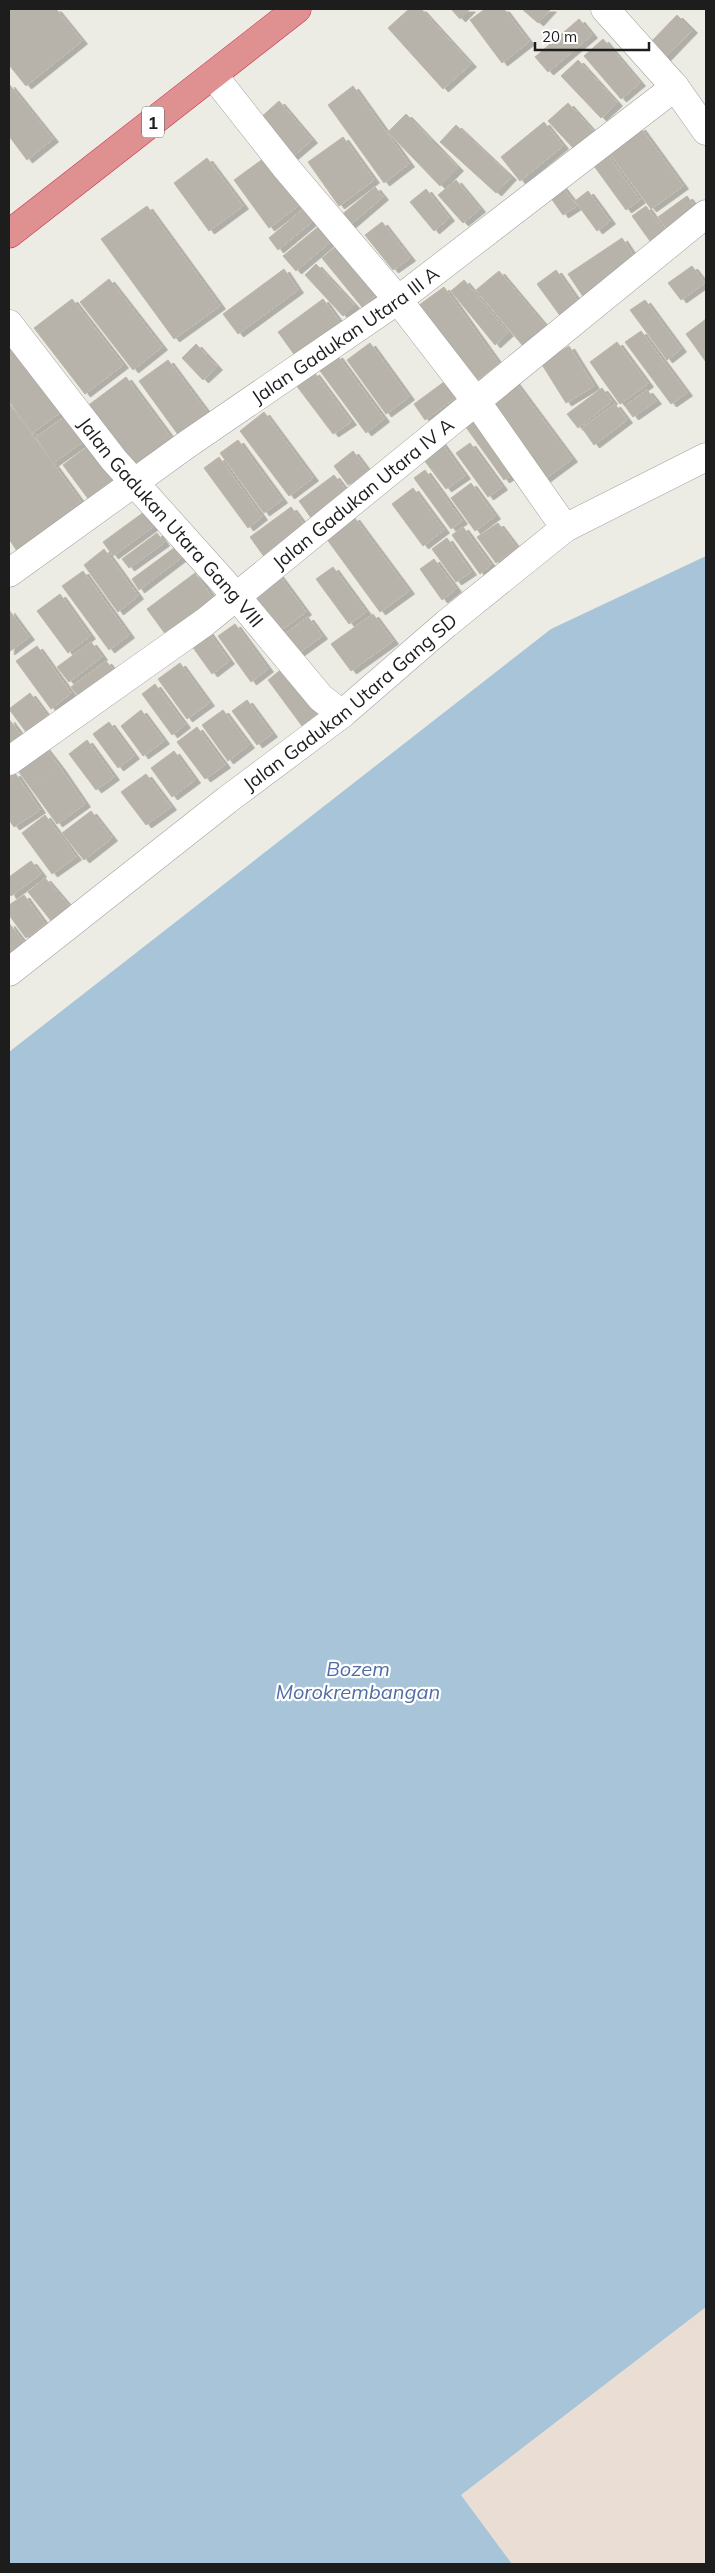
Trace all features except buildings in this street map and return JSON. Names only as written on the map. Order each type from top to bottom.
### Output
[{"type":"highway","name":"1","points":[[9,234],[296,9]]},
{"type":"street","points":[[605,9],[675,87],[706,131]]},
{"type":"street","points":[[213,75],[287,169],[398,300],[476,401],[565,528]]},
{"type":"street","name":"Jalan Gadukan Utara III A","points":[[9,573],[135,482],[398,300],[675,87]]},
{"type":"street","name":"Jalan Gadukan Utara IV A","points":[[9,761],[204,622],[706,214]]},
{"type":"street","name":"Jalan Gadukan Utara Gang VIII","points":[[9,324],[114,460],[236,596],[321,698],[342,714]]},
{"type":"street","name":"Jalan Gadukan Utara Gang SD","points":[[9,972],[342,714],[446,624],[565,528],[706,457]]},
{"type":"shaded area","points":[[706,2307],[706,2564],[512,2564],[461,2495]]},
{"type":"water","name":"Bozem Morokrembangan","points":[[706,556],[706,2307],[461,2495],[512,2564],[9,2564],[9,1052],[551,629]]}]
